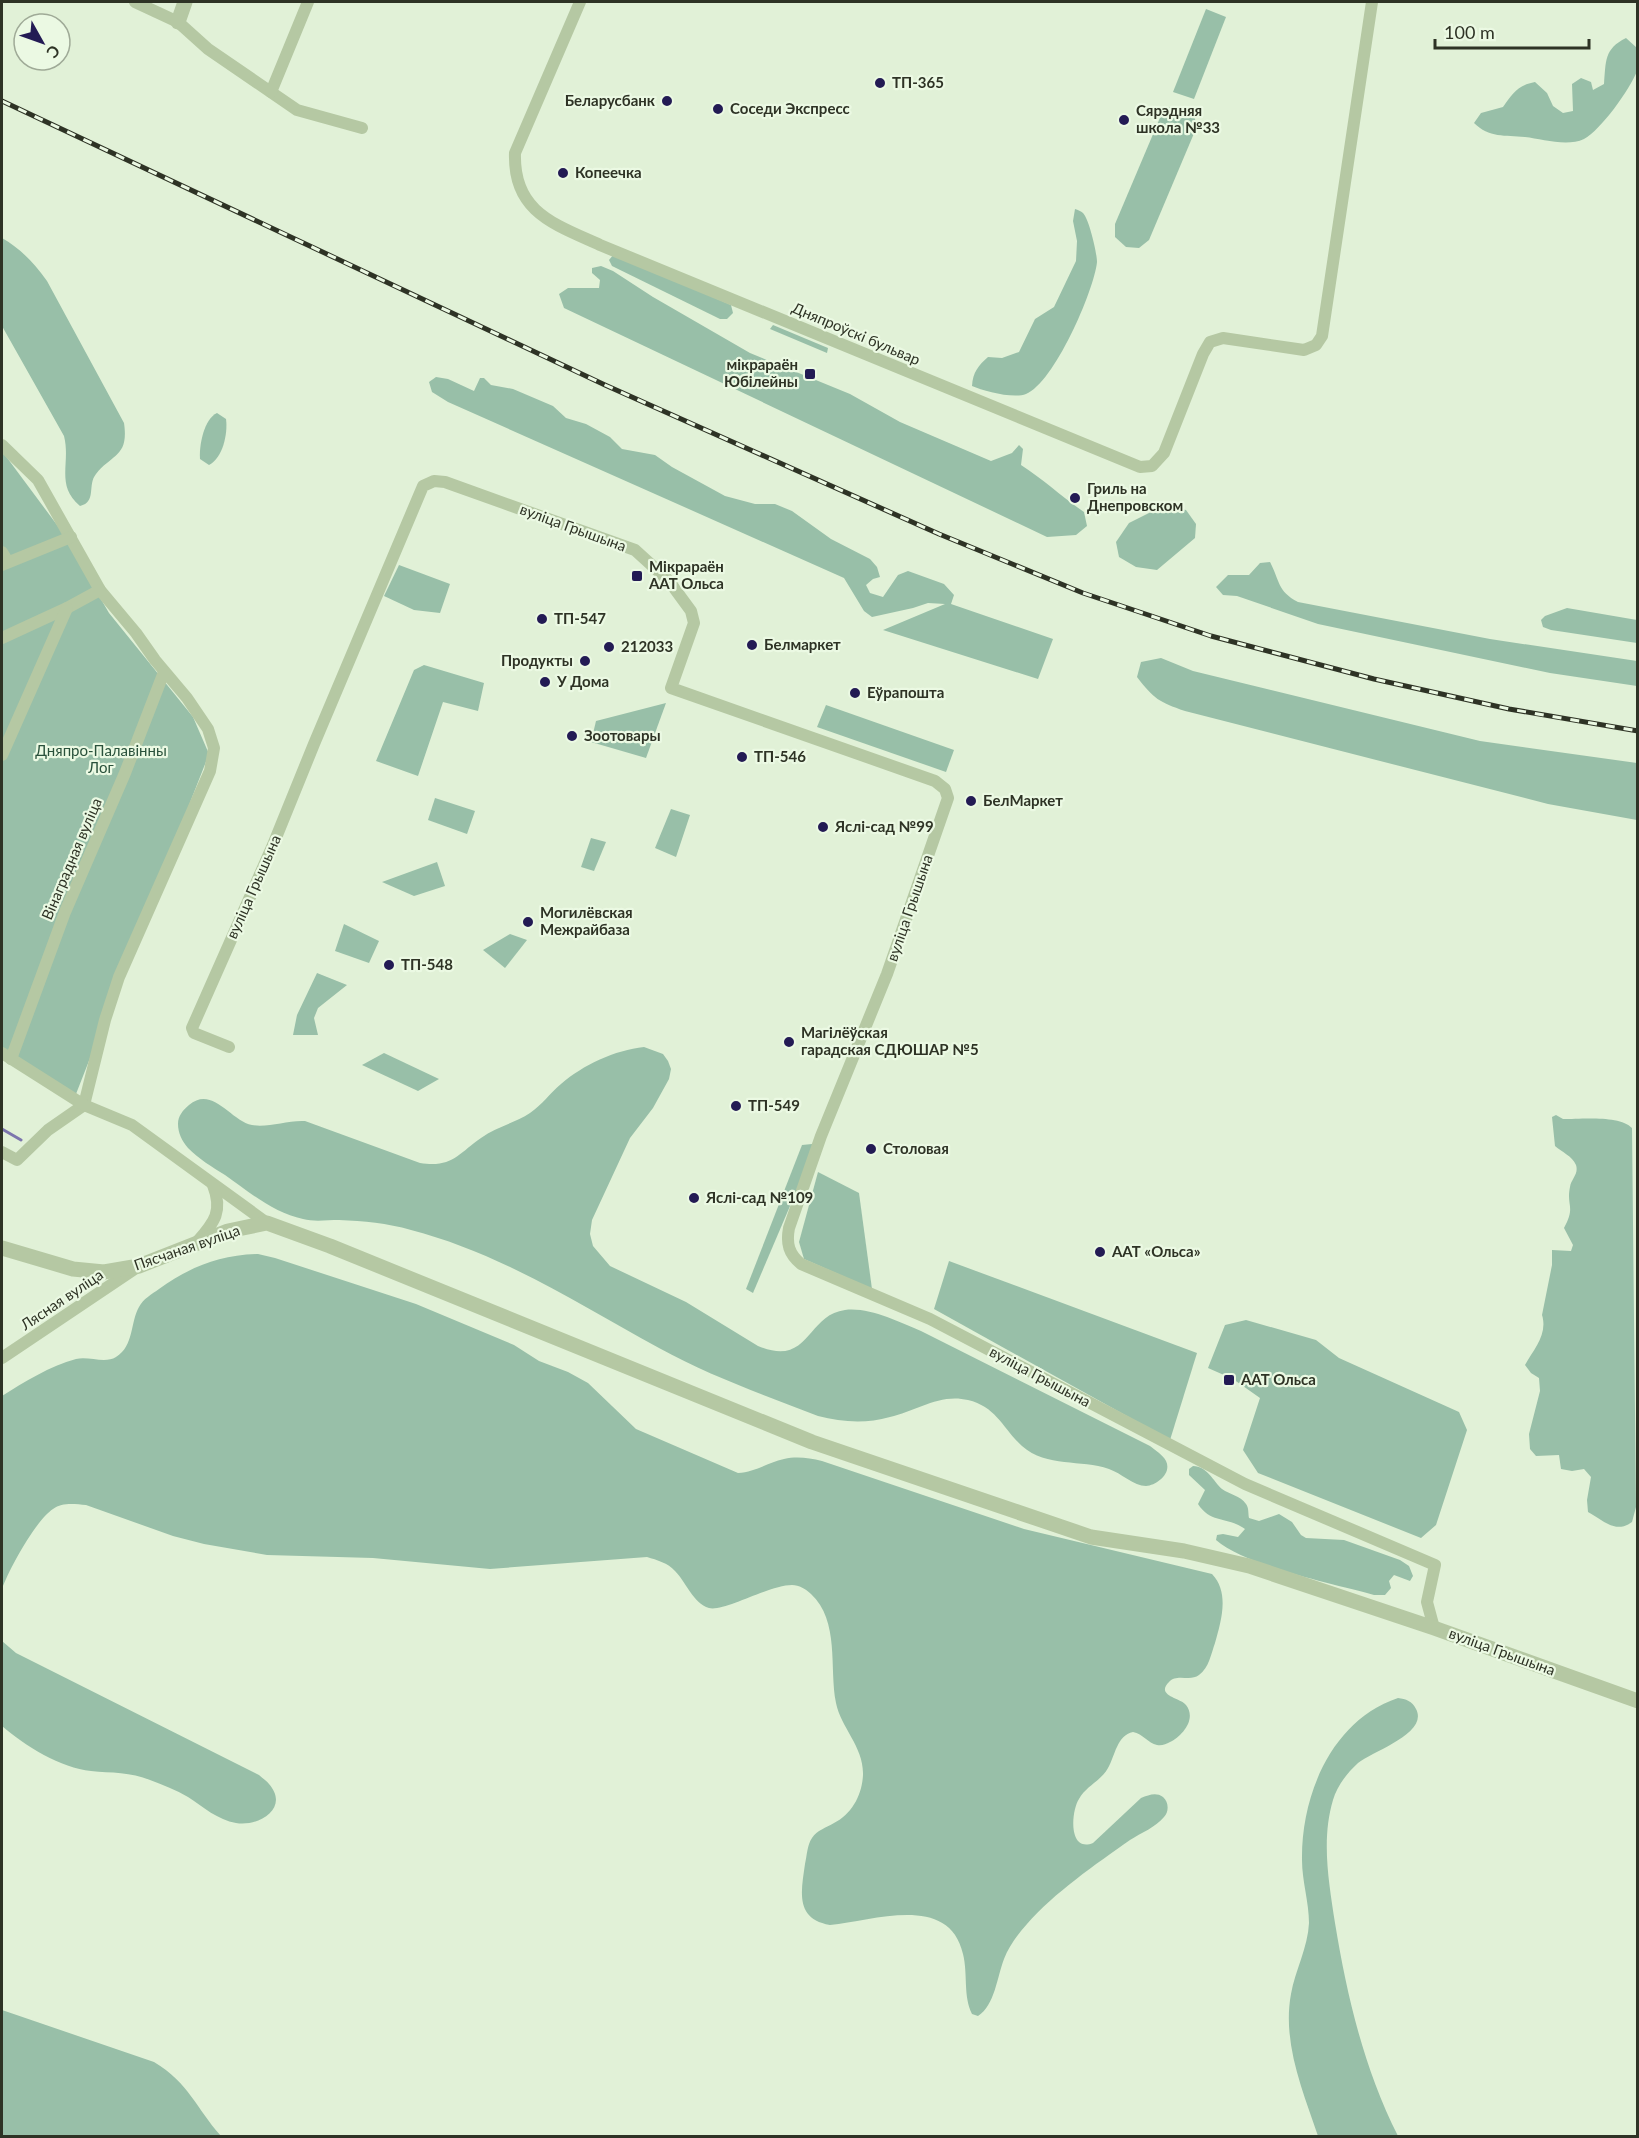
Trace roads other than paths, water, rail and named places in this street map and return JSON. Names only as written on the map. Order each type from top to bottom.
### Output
[{"type":"street","points":[[135,2],[178,22],[208,49],[297,110],[362,128]]},
{"type":"street","points":[[178,22],[185,2]]},
{"type":"street","points":[[272,92],[308,2]]},
{"type":"street","name":"Дняпроўскі бульвар","points":[[580,2],[515,153],[514,166],[519,187],[534,210],[554,224],[600,245],[1140,467],[1152,466],[1164,453],[1203,354],[1210,342],[1223,338],[1304,351],[1316,345],[1322,336],[1372,2]]},
{"type":"street","points":[[2,445],[38,480],[100,590],[187,698],[208,729],[213,741],[213,760],[206,781],[119,977],[105,1020],[84,1105],[48,1130],[17,1160],[2,1152]]},
{"type":"street","name":"вуліца Грышына","points":[[229,1047],[194,1033],[192,1028],[273,845],[423,486],[434,481],[445,482],[635,550],[669,581],[691,611],[693,623],[671,688],[935,781],[945,789],[948,798],[887,974],[821,1136],[789,1228],[787,1239],[793,1257],[801,1264],[930,1320],[1245,1484],[1436,1565],[1427,1602],[1434,1628],[1638,1701]]},
{"type":"street","points":[[4,559],[71,537]]},
{"type":"street","points":[[2,638],[100,590]]},
{"type":"street","points":[[2,755],[67,608]]},
{"type":"street","name":"Вінаградная вуліца","points":[[6,1056],[125,772],[164,672]]},
{"type":"street","points":[[6,1056],[84,1105],[132,1125],[267,1223],[823,1446],[1091,1537],[1184,1551],[1249,1566],[1434,1628]]},
{"type":"street","points":[[195,1243],[210,1227],[218,1209],[218,1198],[213,1185]]},
{"type":"street","name":"Пясчаная вуліца","points":[[2,1248],[50,1263],[88,1271],[118,1271],[163,1258],[228,1231],[267,1223]]},
{"type":"street","name":"Лясная вуліца","points":[[2,1358],[139,1266]]},
{"type":"waterway","points":[[2,1129],[21,1140]]},
{"type":"railway","points":[[2,101],[605,385],[939,534],[1083,593],[1211,636],[1374,679],[1509,709],[1638,731]]},
{"type":"place","name":"ТП-365","points":[[880,83]]},
{"type":"place","name":"Беларусбанк","points":[[667,101]]},
{"type":"place","name":"Соседи Экспресс","points":[[718,109]]},
{"type":"place","name":"Сярэдняя школа №33","points":[[1124,120]]},
{"type":"place","name":"Копеечка","points":[[563,173]]},
{"type":"place","name":"мікрараён Юбілейны","points":[[810,374]]},
{"type":"place","name":"Гриль на Днепровском","points":[[1075,498]]},
{"type":"place","name":"Мікрараён ААТ Ольса","points":[[637,576]]},
{"type":"place","name":"ТП-547","points":[[542,619]]},
{"type":"place","name":"Белмаркет","points":[[752,645]]},
{"type":"place","name":"212033","points":[[609,647]]},
{"type":"place","name":"Продукты","points":[[585,661]]},
{"type":"place","name":"У Дома","points":[[545,682]]},
{"type":"place","name":"Еўрапошта","points":[[855,693]]},
{"type":"place","name":"Зоотовары","points":[[572,736]]},
{"type":"place","name":"ТП-546","points":[[742,757]]},
{"type":"place","name":"БелМаркет","points":[[971,801]]},
{"type":"place","name":"Яслі-сад №99","points":[[823,827]]},
{"type":"place","name":"Могилёвская Межрайбаза","points":[[528,922]]},
{"type":"place","name":"ТП-548","points":[[389,965]]},
{"type":"place","name":"Магілёўская гарадская СДЮШАР №5","points":[[789,1042]]},
{"type":"place","name":"ТП-549","points":[[736,1106]]},
{"type":"place","name":"Столовая","points":[[871,1149]]},
{"type":"place","name":"Яслі-сад №109","points":[[694,1198]]},
{"type":"place","name":"ААТ «Ольса»","points":[[1100,1252]]},
{"type":"place","name":"ААТ Ольса","points":[[1229,1380]]},
{"type":"park label","name":"Дняпро-Палавінны Лог","points":[[101,760]]}]
